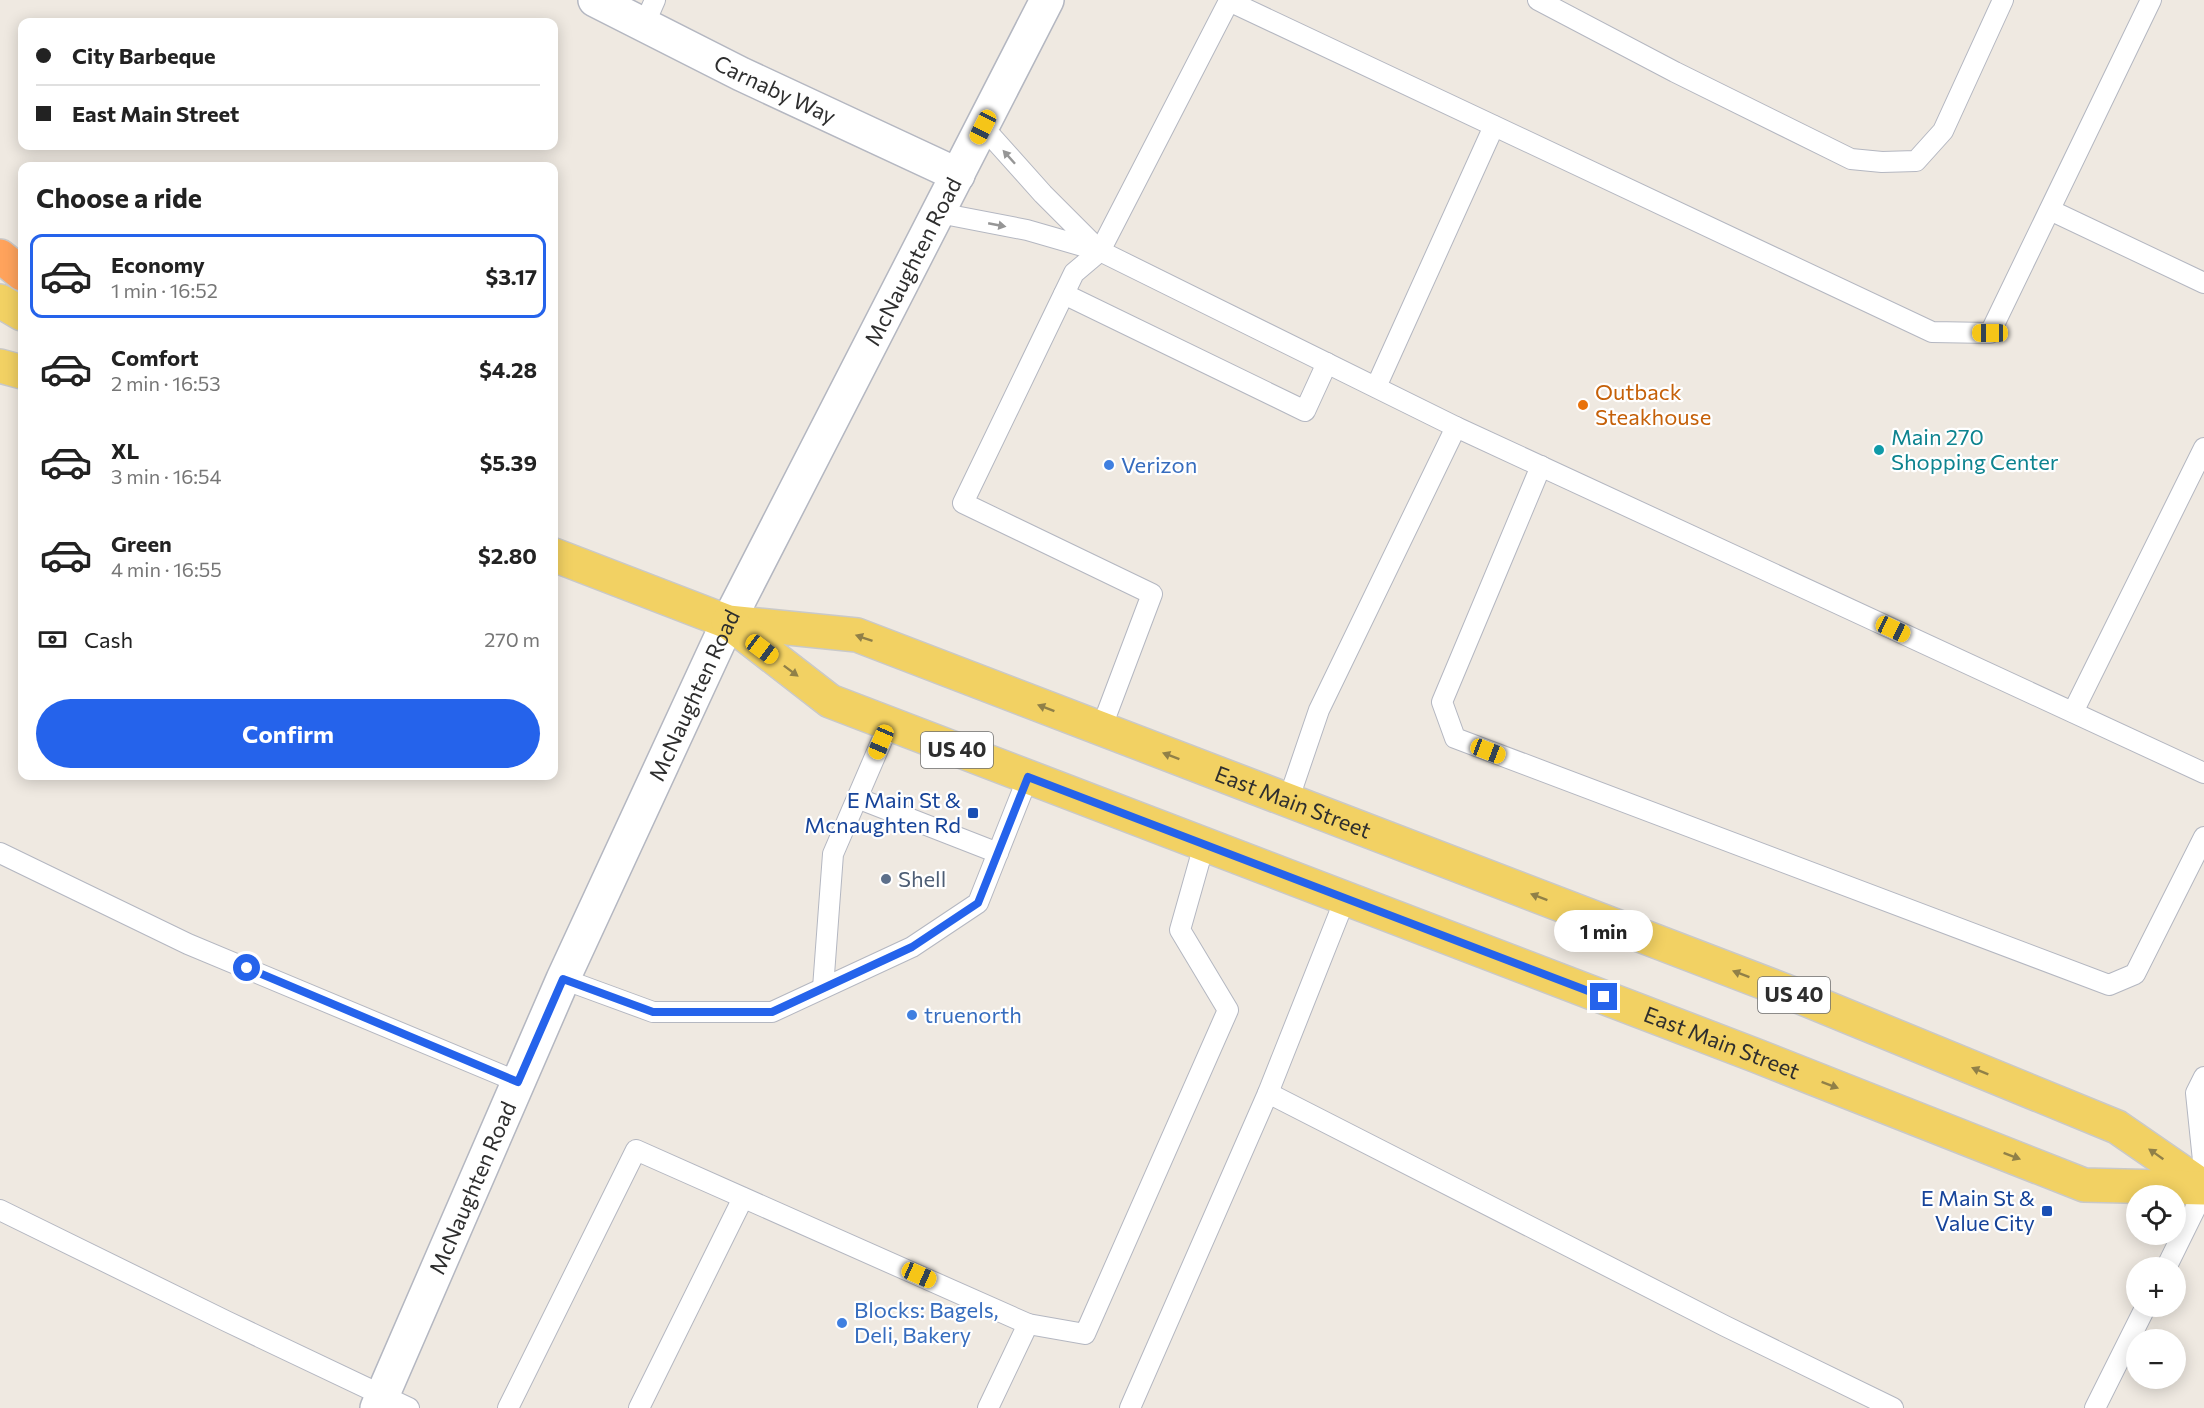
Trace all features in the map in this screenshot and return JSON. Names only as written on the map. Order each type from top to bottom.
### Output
[{"type":"highway","points":[[0,256],[18,271]]},
{"type":"main road","points":[[0,301],[18,312]]},
{"type":"main road","points":[[0,366],[18,371]]},
{"type":"main road","name":"East Main Street","points":[[558,557],[728,622],[857,635],[1783,990],[2117,1127],[2204,1189]]},
{"type":"main road","name":"East Main Street","points":[[728,622],[830,701],[1768,1060],[2084,1185],[2204,1189]]},
{"type":"street","name":"Carnaby Way","points":[[595,0],[650,12],[741,74],[958,175]]},
{"type":"street","name":"McNaughten Road","points":[[390,1403],[518,1082],[563,979],[728,622],[1047,0]]},
{"type":"lane","points":[[1538,0],[1851,159],[1882,162],[1916,160],[1943,131],[2003,0]]},
{"type":"lane","points":[[1101,729],[1152,594],[963,503],[1074,273],[1100,251],[1229,1],[1932,332],[1990,333],[2151,0]]},
{"type":"lane","points":[[1376,387],[1494,126]]},
{"type":"lane","points":[[983,127],[1042,194],[1100,251]]},
{"type":"lane","points":[[2050,210],[2204,283]]},
{"type":"lane","points":[[939,213],[1027,230],[1100,251],[1456,426],[2204,773]]},
{"type":"lane","points":[[1064,294],[1305,411],[1327,363]]},
{"type":"lane","points":[[1288,801],[1318,710],[1456,426]]},
{"type":"lane","points":[[2073,712],[2204,448]]},
{"type":"lane","points":[[1541,466],[1442,702],[1455,738],[2109,985],[2135,974],[2204,837]]},
{"type":"lane","points":[[823,988],[833,854],[889,724]]},
{"type":"lane","points":[[563,979],[653,1012],[772,1012],[912,947],[978,903],[1028,777]]},
{"type":"lane","points":[[857,798],[998,853]]},
{"type":"lane","points":[[508,1408],[636,1150],[1028,1324],[1085,1334],[1228,1010],[1180,930],[1204,846]]},
{"type":"lane","points":[[0,853],[188,944],[518,1082]]},
{"type":"lane","points":[[1130,1408],[1268,1093],[1345,899]]},
{"type":"lane","points":[[2204,1077],[2196,1093],[2204,1170]]},
{"type":"lane","points":[[1268,1093],[1725,1326],[1893,1408]]},
{"type":"lane","points":[[2171,1257],[2204,1189]]},
{"type":"lane","points":[[639,1408],[743,1198]]},
{"type":"lane","points":[[0,1210],[390,1403]]},
{"type":"lane","points":[[2095,1408],[2140,1317]]},
{"type":"lane","points":[[988,1408],[1028,1324]]},
{"type":"place","name":"Outback Steakhouse","points":[[1583,405]]},
{"type":"place","name":"Main 270 Shopping Center","points":[[1879,450]]},
{"type":"place","name":"Verizon","points":[[1109,465]]},
{"type":"place","name":"E Main St & Mcnaughten Rd","points":[[973,813]]},
{"type":"place","name":"Shell","points":[[886,879]]},
{"type":"place","name":"truenorth","points":[[912,1015]]},
{"type":"place","name":"E Main St & Value City","points":[[2047,1211]]},
{"type":"place","name":"Blocks: Bagels, Deli, Bakery","points":[[842,1323]]},
{"type":"route","points":[[247,968],[518,1082],[563,979],[653,1012],[772,1012],[912,947],[978,903],[1028,777],[1604,997]]}]
